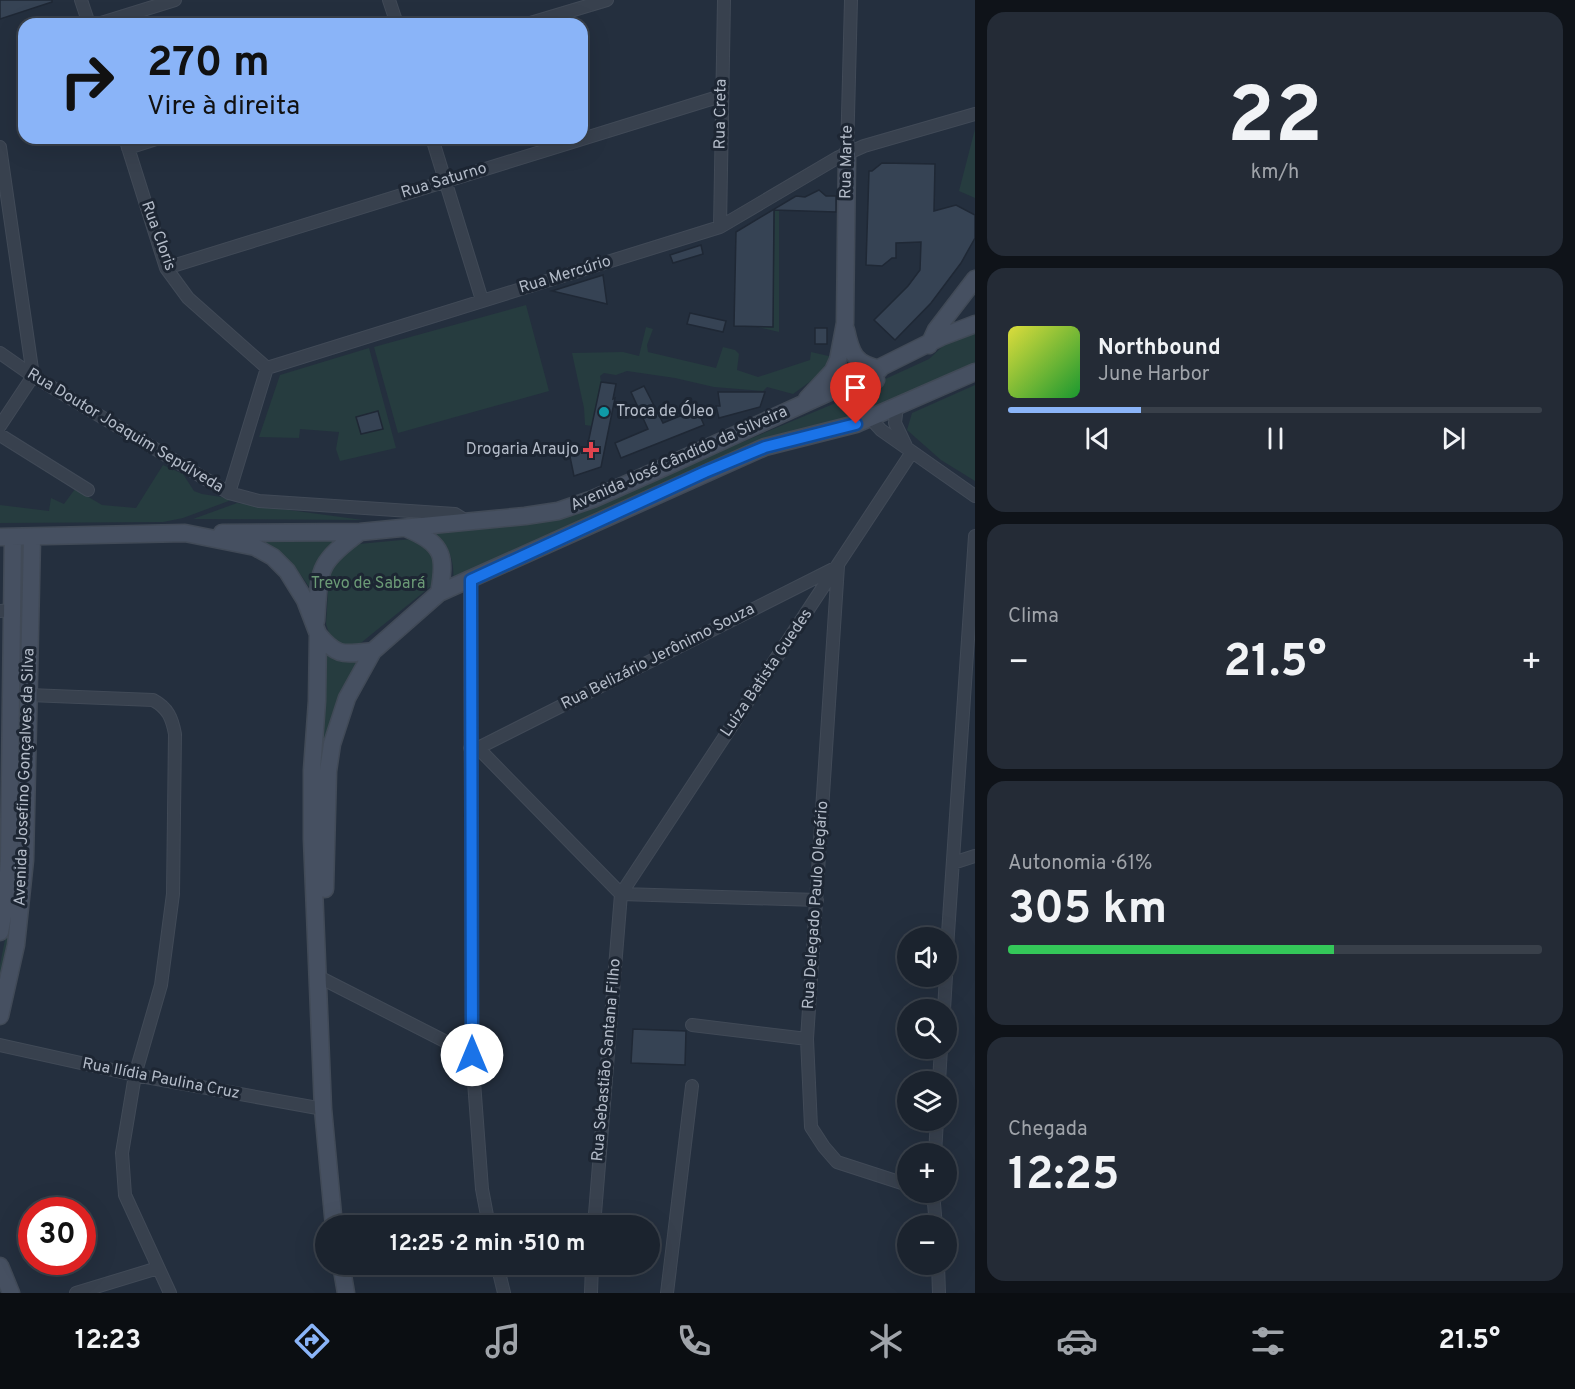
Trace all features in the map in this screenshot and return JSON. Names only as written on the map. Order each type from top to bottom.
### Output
[{"type":"main road","name":"Rua Marte","points":[[799,406],[833,371],[838,360],[845,323],[852,249],[847,154]]},
{"type":"main road","points":[[870,418],[860,400],[860,389],[918,360],[931,342],[936,330],[975,279]]},
{"type":"main road","name":"Rua Marte","points":[[845,323],[849,346],[853,354],[867,366],[880,369]]},
{"type":"main road","name":"Avenida José Cândido da Silveira","points":[[185,533],[360,532],[407,529],[558,511],[584,502],[799,406],[880,369],[931,342],[975,324]]},
{"type":"main road","name":"Avenida José Cândido da Silveira","points":[[317,931],[324,899],[328,771],[332,744],[347,698],[373,651],[439,593],[765,447],[856,424],[975,372]]},
{"type":"main road","points":[[407,529],[425,536],[437,547],[443,560],[439,593]]},
{"type":"main road","points":[[333,1215],[323,1108],[312,839],[317,631],[319,581],[323,565],[334,551],[360,532]]},
{"type":"main road","points":[[7,537],[185,533],[255,547],[273,557],[287,572],[305,600],[317,631],[330,648],[345,653],[373,651]]},
{"type":"main road","name":"Avenida Josefino Gonçalves da Silva","points":[[0,932],[9,859],[7,537]]},
{"type":"main road","name":"Avenida Josefino Gonçalves da Silva","points":[[0,1016],[16,945],[25,860],[32,537]]},
{"type":"main road","points":[[0,1266],[11,1293]]},
{"type":"main road","points":[[343,1275],[346,1293]]},
{"type":"street","points":[[81,0],[87,18]]},
{"type":"street","points":[[118,18],[175,0]]},
{"type":"street","points":[[389,0],[395,18]]},
{"type":"street","points":[[547,18],[607,0]]},
{"type":"street","name":"Rua Creta","points":[[720,227],[724,0]]},
{"type":"street","name":"Rua Marte","points":[[847,154],[851,0]]},
{"type":"street","name":"Rua Saturno","points":[[588,137],[721,96]]},
{"type":"street","name":"Rua Mercúrio","points":[[267,368],[720,227],[864,146],[975,114]]},
{"type":"street","name":"Rua Cloris","points":[[126,144],[166,268],[188,298],[267,368]]},
{"type":"street","points":[[434,144],[482,300]]},
{"type":"street","name":"Rua Saturno","points":[[166,268],[565,144]]},
{"type":"street","points":[[0,147],[33,376],[0,426]]},
{"type":"street","name":"Rua Doutor Joaquim Sepúlveda","points":[[0,353],[33,376],[230,494],[259,501],[455,514],[468,522]]},
{"type":"street","points":[[230,494],[267,368]]},
{"type":"street","points":[[897,406],[895,423],[910,451]]},
{"type":"street","points":[[870,418],[881,430],[975,496]]},
{"type":"street","points":[[0,435],[88,490]]},
{"type":"street","name":"Luiza Batista Guedes","points":[[621,894],[838,566],[910,451]]},
{"type":"street","points":[[948,927],[975,536]]},
{"type":"street","name":"Rua Belizário Jerônimo Souza","points":[[474,748],[838,566]]},
{"type":"street","name":"Rua Delegado Paulo Olegário","points":[[838,566],[807,1039],[811,1127],[837,1162],[897,1181]]},
{"type":"street","points":[[471,580],[474,748],[472,1055],[482,1189],[487,1215]]},
{"type":"street","points":[[29,694],[153,700],[165,707],[172,720],[175,734],[173,894],[161,985],[135,1076],[122,1153],[125,1195],[170,1293]]},
{"type":"street","points":[[474,748],[621,894],[817,900]]},
{"type":"street","points":[[952,862],[975,856]]},
{"type":"street","name":"Rua Sebastião Santana Filho","points":[[595,1215],[621,894]]},
{"type":"street","points":[[319,977],[472,1055]]},
{"type":"street","points":[[692,1026],[807,1039]]},
{"type":"street","name":"Rua Ilídia Paulina Cruz","points":[[0,1046],[135,1076],[323,1108]]},
{"type":"street","points":[[668,1293],[692,1086]]},
{"type":"street","points":[[76,1293],[158,1268]]},
{"type":"street","points":[[500,1275],[504,1293]]},
{"type":"street","points":[[591,1293],[592,1275]]},
{"type":"street","points":[[938,1275],[939,1293]]},
{"type":"green space","points":[[975,129],[975,198],[959,191]]},
{"type":"green space","points":[[779,206],[779,332],[758,327],[773,327],[775,209]]},
{"type":"green space","points":[[526,305],[549,391],[398,433],[374,347]]},
{"type":"green space","points":[[646,327],[653,329],[647,345],[648,352],[716,368],[723,347],[735,350],[739,354],[737,370],[758,377],[810,360],[811,352],[833,357],[815,378],[793,394],[767,387],[763,391],[714,387],[627,371],[616,375],[604,373],[600,376],[601,382],[592,426],[585,425],[584,408],[572,353],[623,352],[639,356]]},
{"type":"green space","points":[[975,331],[975,366],[878,408],[871,406],[867,397],[870,386],[929,359],[944,345]]},
{"type":"green space","points":[[369,348],[396,448],[340,461],[336,449],[339,432],[300,429],[299,438],[259,437],[280,375]]},
{"type":"green space","points":[[975,385],[975,481],[941,460],[907,430],[912,413]]},
{"type":"green space","points":[[850,397],[858,417],[766,439],[724,456],[585,523],[453,581],[450,554],[434,532],[534,523],[661,476]]},
{"type":"green space","points":[[163,465],[183,474],[194,491],[234,499],[183,518],[163,522],[0,523],[0,505],[49,511],[51,498],[64,504],[75,489],[102,505],[136,508]]},
{"type":"green space","points":[[237,503],[363,520],[193,519]]},
{"type":"green space","points":[[259,539],[336,539],[320,563],[312,591],[283,555]]},
{"type":"green space","name":"Trevo de Sabará","points":[[412,539],[437,554],[435,583],[362,642],[345,648],[330,636],[326,624],[329,576],[333,564],[347,550],[359,544]]},
{"type":"green space","points":[[20,577],[23,582],[20,820],[14,916],[0,988],[0,965],[10,914]]},
{"type":"green space","points":[[324,651],[339,661],[358,660],[341,694],[319,796],[326,678]]},
{"type":"building","points":[[0,0],[52,0],[52,2],[0,19]]},
{"type":"building","points":[[882,163],[935,164],[934,211],[956,205],[975,215],[975,238],[961,263],[931,303],[895,340],[874,320],[908,286],[920,270],[921,242],[896,243],[896,258],[892,258],[882,266],[866,265],[869,171]]},
{"type":"building","points":[[819,190],[826,196],[836,196],[836,212],[774,210],[773,327],[734,326],[736,232],[796,196],[805,197]]},
{"type":"building","points":[[701,245],[703,254],[673,263],[670,255]]},
{"type":"building","points":[[603,275],[607,304],[552,291]]},
{"type":"building","points":[[690,313],[726,321],[723,332],[687,324]]},
{"type":"building","points":[[815,328],[827,328],[827,344],[815,344]]},
{"type":"building","points":[[601,382],[616,384],[601,467],[574,476],[569,452],[587,448]]},
{"type":"building","points":[[644,386],[663,423],[697,409],[704,425],[621,458],[615,443],[648,429],[631,392]]},
{"type":"building","points":[[718,392],[765,392],[760,407],[719,418],[716,406],[720,406]]},
{"type":"building","points":[[378,411],[383,429],[361,434],[356,417]]},
{"type":"building","points":[[633,1029],[686,1031],[685,1065],[631,1063]]},
{"type":"place","name":"Troca de Óleo","points":[[604,412]]},
{"type":"place","name":"Drogaria Araujo","points":[[591,450]]},
{"type":"route","points":[[472,1055],[471,580],[705,472],[765,447],[856,424]]}]
